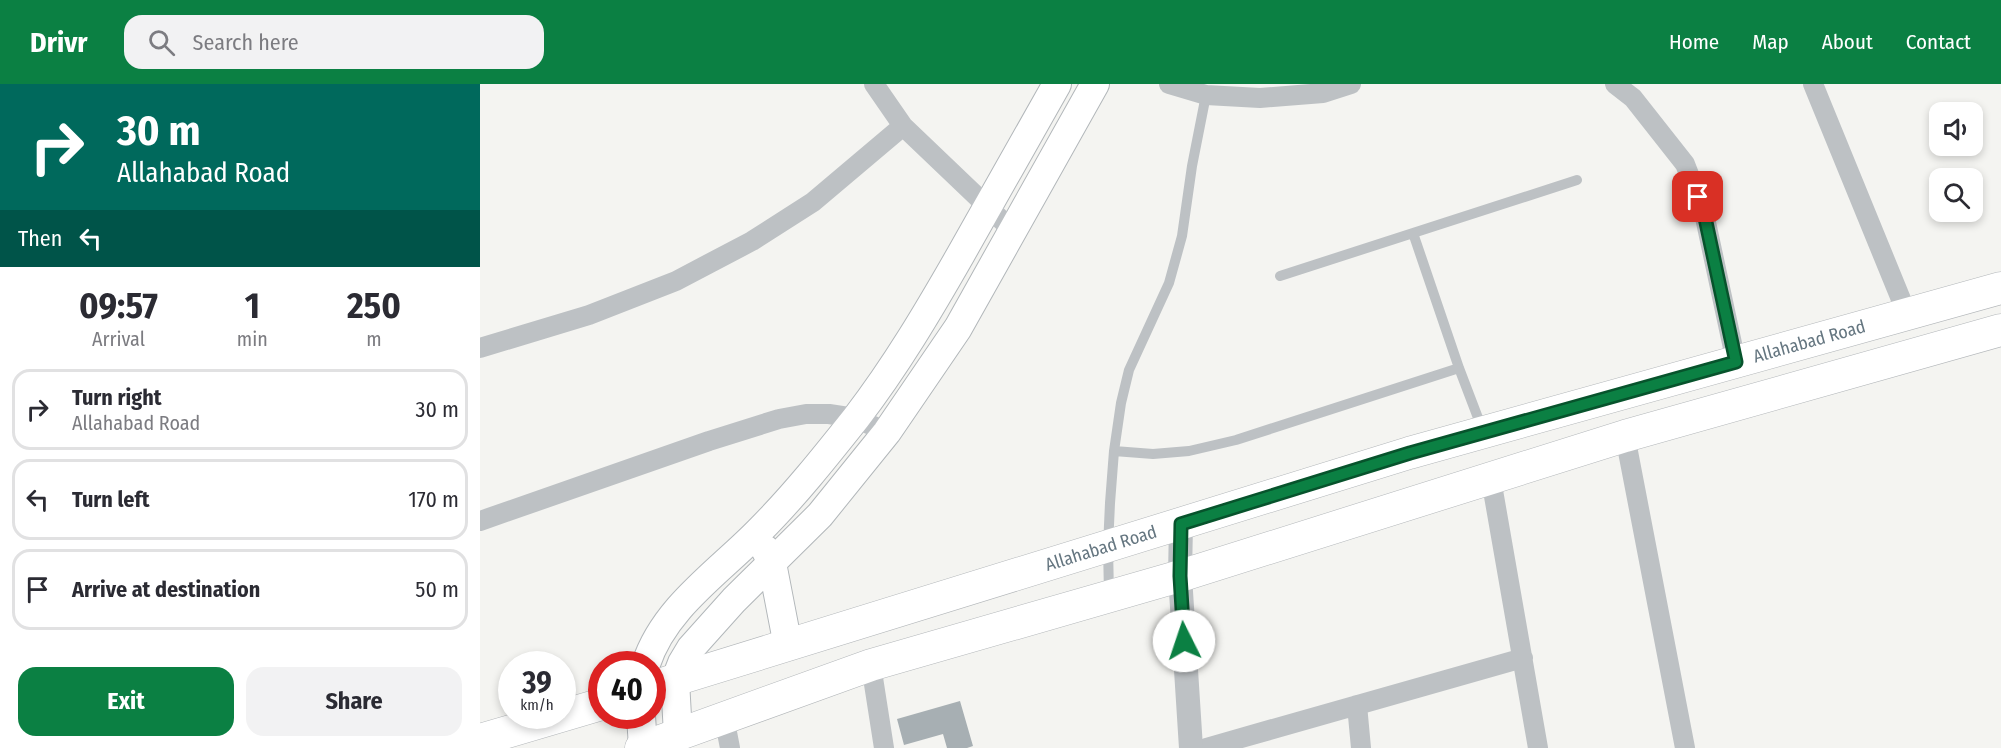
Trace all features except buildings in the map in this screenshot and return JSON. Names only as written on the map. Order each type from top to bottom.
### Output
[{"type":"main road","points":[[650,651],[664,628],[709,576],[795,493],[855,418],[929,310],[1057,84],[1091,91],[958,328],[887,432],[820,515],[734,600],[666,682]]},
{"type":"main road","name":"Allahabad Road","points":[[666,683],[1410,453],[2001,288]]},
{"type":"main road","points":[[641,729],[642,748],[871,665],[1180,576],[1625,436],[2001,330]]},
{"type":"main road","points":[[757,532],[772,563],[788,646]]},
{"type":"main road","points":[[666,691],[678,734]]},
{"type":"main road","points":[[480,740],[588,708]]},
{"type":"street","points":[[874,84],[903,126],[1013,231]]},
{"type":"street","points":[[1169,84],[1206,95],[1260,98],[1323,93],[1351,84]]},
{"type":"street","points":[[1615,84],[1633,98],[1685,164],[1704,213],[1736,362]]},
{"type":"street","points":[[1813,84],[1907,314]]},
{"type":"street","points":[[480,348],[589,315],[676,281],[753,241],[813,202],[903,126]]},
{"type":"street","points":[[480,521],[708,441],[806,414],[829,414],[855,418],[887,432]]},
{"type":"street","points":[[1625,436],[1685,748]]},
{"type":"street","points":[[1491,479],[1538,748]]},
{"type":"street","points":[[1181,524],[1180,576],[1191,748]]},
{"type":"street","points":[[1206,748],[1523,658]]},
{"type":"street","points":[[871,665],[884,748]]},
{"type":"street","points":[[1358,705],[1361,748]]},
{"type":"street","points":[[724,717],[730,748]]},
{"type":"lane","points":[[1109,595],[1108,547],[1114,451],[1121,403],[1129,370],[1168,283],[1182,236],[1192,166],[1206,95]]},
{"type":"lane","points":[[1280,276],[1577,180]]},
{"type":"lane","points":[[1413,233],[1483,433]]},
{"type":"lane","points":[[1114,451],[1153,454],[1189,451],[1236,440],[1459,368]]},
{"type":"route","points":[[1184,641],[1180,576],[1181,524],[1410,453],[1736,362],[1704,213],[1698,197]]}]
